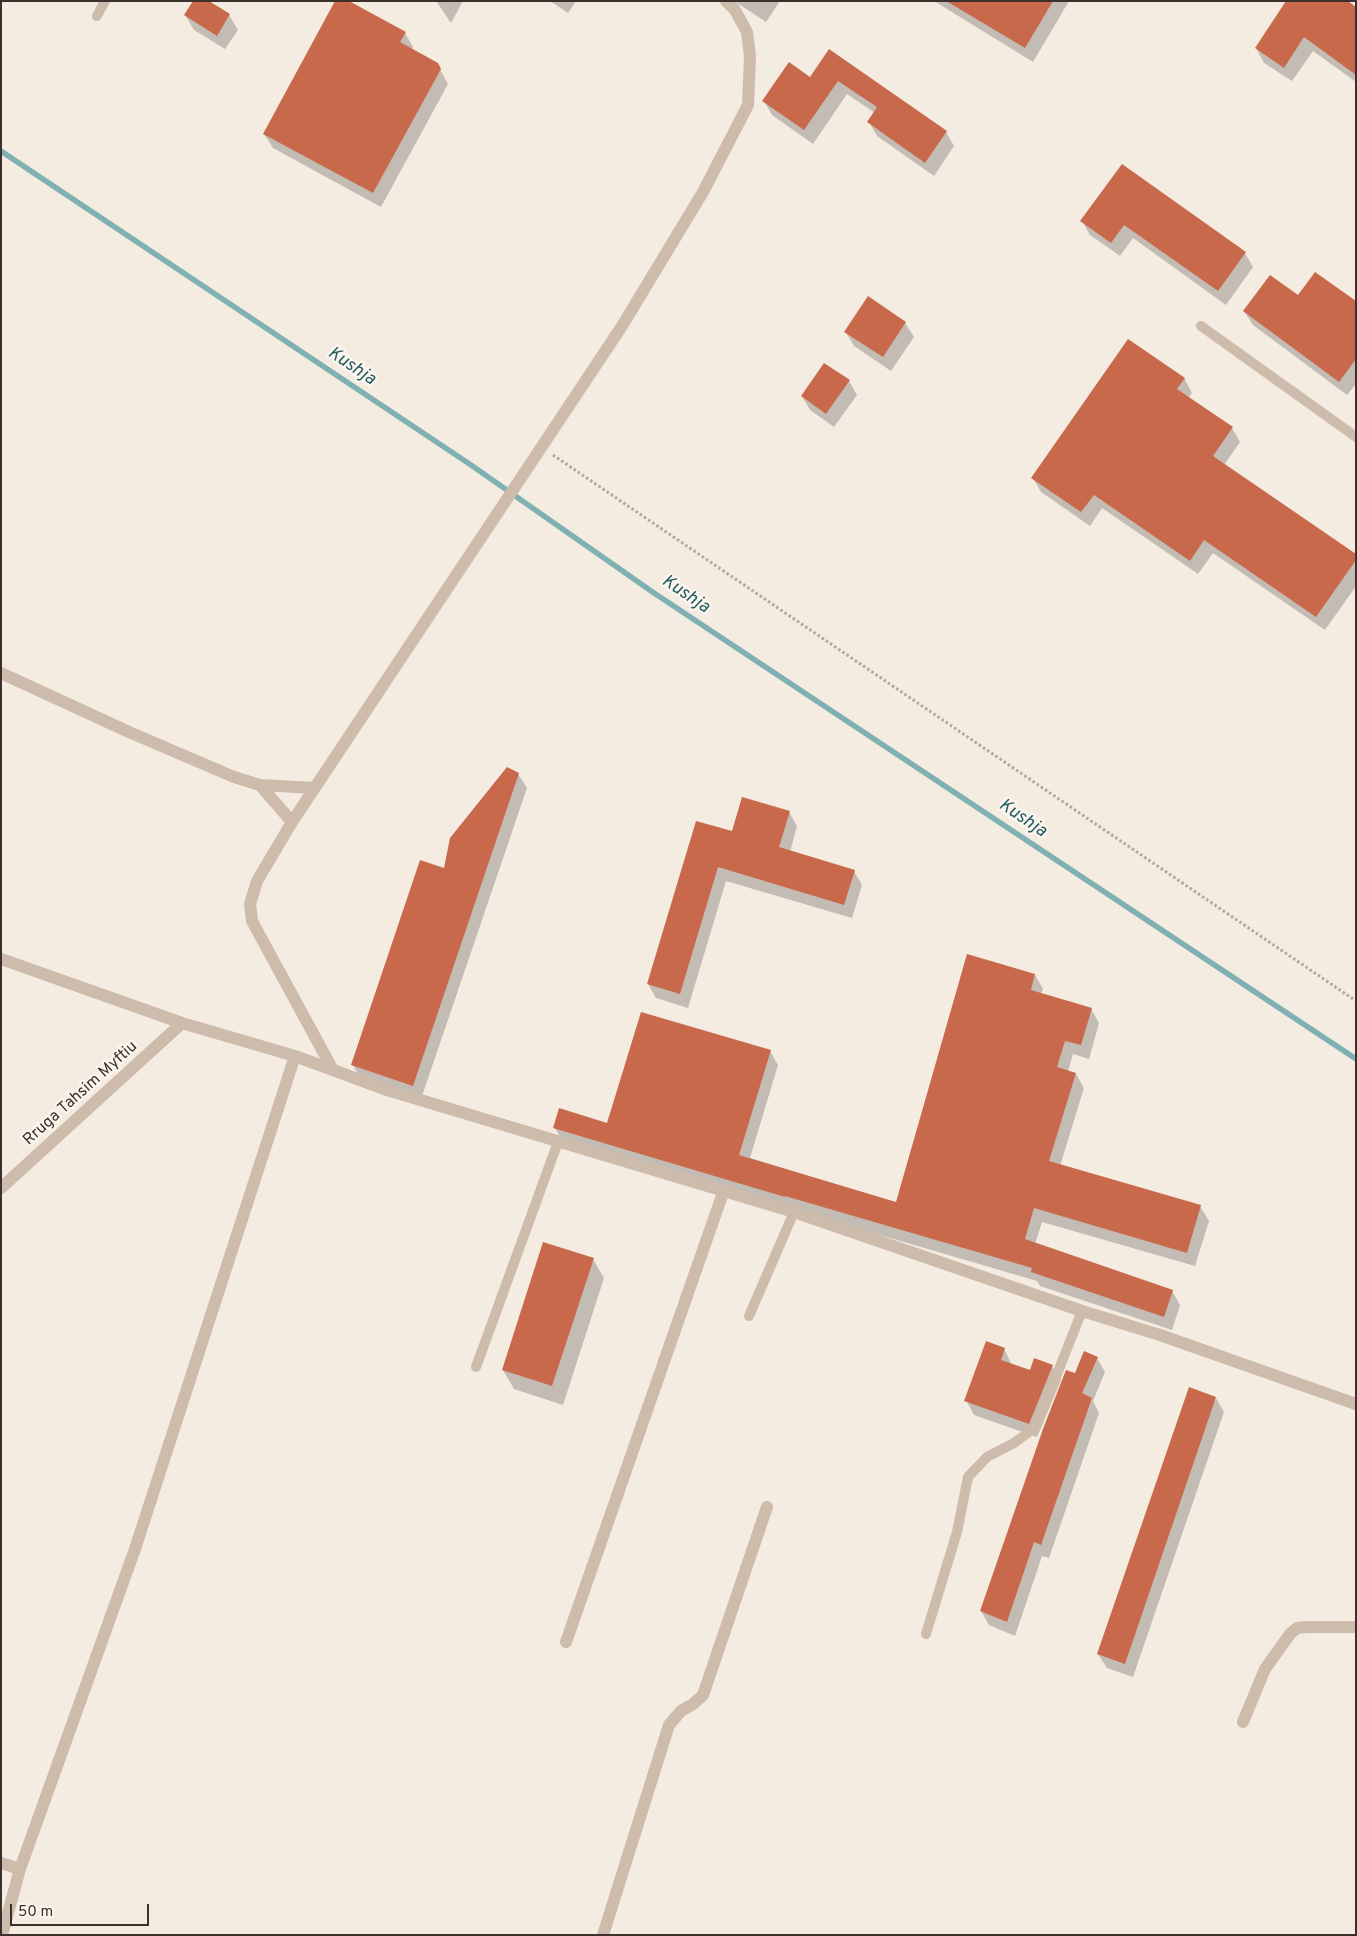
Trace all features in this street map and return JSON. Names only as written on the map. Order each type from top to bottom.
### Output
[{"type":"street","points":[[333,1070],[252,922],[250,904],[257,881],[292,822],[628,318],[703,192],[748,105],[750,56],[747,32],[735,10],[726,1]]},
{"type":"street","points":[[1,673],[129,732],[234,777],[260,785],[315,788]]},
{"type":"street","points":[[260,785],[292,822]]},
{"type":"street","points":[[2,963],[182,1023],[295,1056],[386,1090],[794,1212],[1082,1311],[1160,1335],[1356,1404]]},
{"type":"street","name":"Rruga Tahsim Myftiu","points":[[1,1188],[182,1023]]},
{"type":"street","points":[[2,1935],[20,1869],[135,1549],[295,1056]]},
{"type":"street","points":[[566,1642],[724,1190]]},
{"type":"street","points":[[603,1935],[669,1725],[682,1711],[703,1695],[767,1508]]},
{"type":"street","points":[[1243,1722],[1265,1669],[1290,1634],[1297,1628],[1356,1627]]},
{"type":"street","points":[[1,1863],[20,1869]]},
{"type":"lane","points":[[97,16],[105,1]]},
{"type":"lane","points":[[1201,326],[1356,437]]},
{"type":"lane","points":[[476,1366],[558,1142]]},
{"type":"lane","points":[[749,1316],[794,1212]]},
{"type":"lane","points":[[926,1634],[956,1532],[968,1477],[988,1457],[1014,1443],[1036,1427],[1082,1311]]},
{"type":"path","points":[[542,448],[1356,1001]]},
{"type":"building","points":[[193,1],[209,1],[230,14],[217,36],[184,15]]},
{"type":"building","points":[[335,1],[349,1],[406,32],[400,42],[438,63],[441,69],[373,193],[263,134]]},
{"type":"building","points":[[946,1],[1053,1],[1025,48]]},
{"type":"building","points":[[1286,1],[1348,1],[1356,7],[1356,75],[1304,37],[1284,68],[1255,48]]},
{"type":"building","points":[[829,49],[947,131],[925,163],[867,122],[877,107],[838,81],[804,130],[762,101],[789,62],[810,77]]},
{"type":"building","points":[[1122,164],[1246,252],[1218,291],[1124,225],[1111,243],[1080,221]]},
{"type":"building","points":[[1315,272],[1356,301],[1356,359],[1339,382],[1243,311],[1270,275],[1298,295]]},
{"type":"building","points":[[868,296],[906,322],[883,357],[844,332]]},
{"type":"building","points":[[1128,339],[1185,378],[1177,389],[1233,427],[1213,456],[1356,554],[1356,560],[1316,617],[1204,540],[1190,561],[1094,495],[1081,512],[1031,478]]},
{"type":"building","points":[[824,363],[850,380],[826,414],[801,396]]},
{"type":"building","points":[[507,767],[519,773],[413,1086],[351,1065],[420,860],[444,868],[450,838]]},
{"type":"building","points":[[742,797],[790,811],[779,847],[855,870],[844,905],[718,867],[680,994],[647,984],[696,821],[732,831]]},
{"type":"building","points":[[967,954],[1035,974],[1031,990],[1092,1008],[1081,1045],[1065,1041],[1057,1067],[1076,1073],[1049,1161],[1201,1205],[1187,1253],[1034,1208],[1025,1239],[1173,1290],[1164,1317],[1031,1272],[1032,1268],[553,1128],[559,1108],[607,1123],[641,1012],[771,1050],[739,1155],[896,1202]]},
{"type":"building","points":[[543,1242],[594,1258],[552,1386],[502,1370]]},
{"type":"building","points":[[986,1341],[1005,1348],[1001,1360],[1030,1370],[1034,1358],[1053,1365],[1029,1424],[964,1401]]},
{"type":"building","points":[[1084,1351],[1098,1357],[1082,1393],[1092,1398],[1041,1545],[1034,1542],[1007,1622],[980,1611],[1043,1429],[1066,1370],[1075,1373]]},
{"type":"building","points":[[1189,1387],[1216,1397],[1125,1664],[1097,1654]]},
{"type":"waterway","name":"Kushja","points":[[1,151],[471,465],[654,593],[1356,1059]]}]
